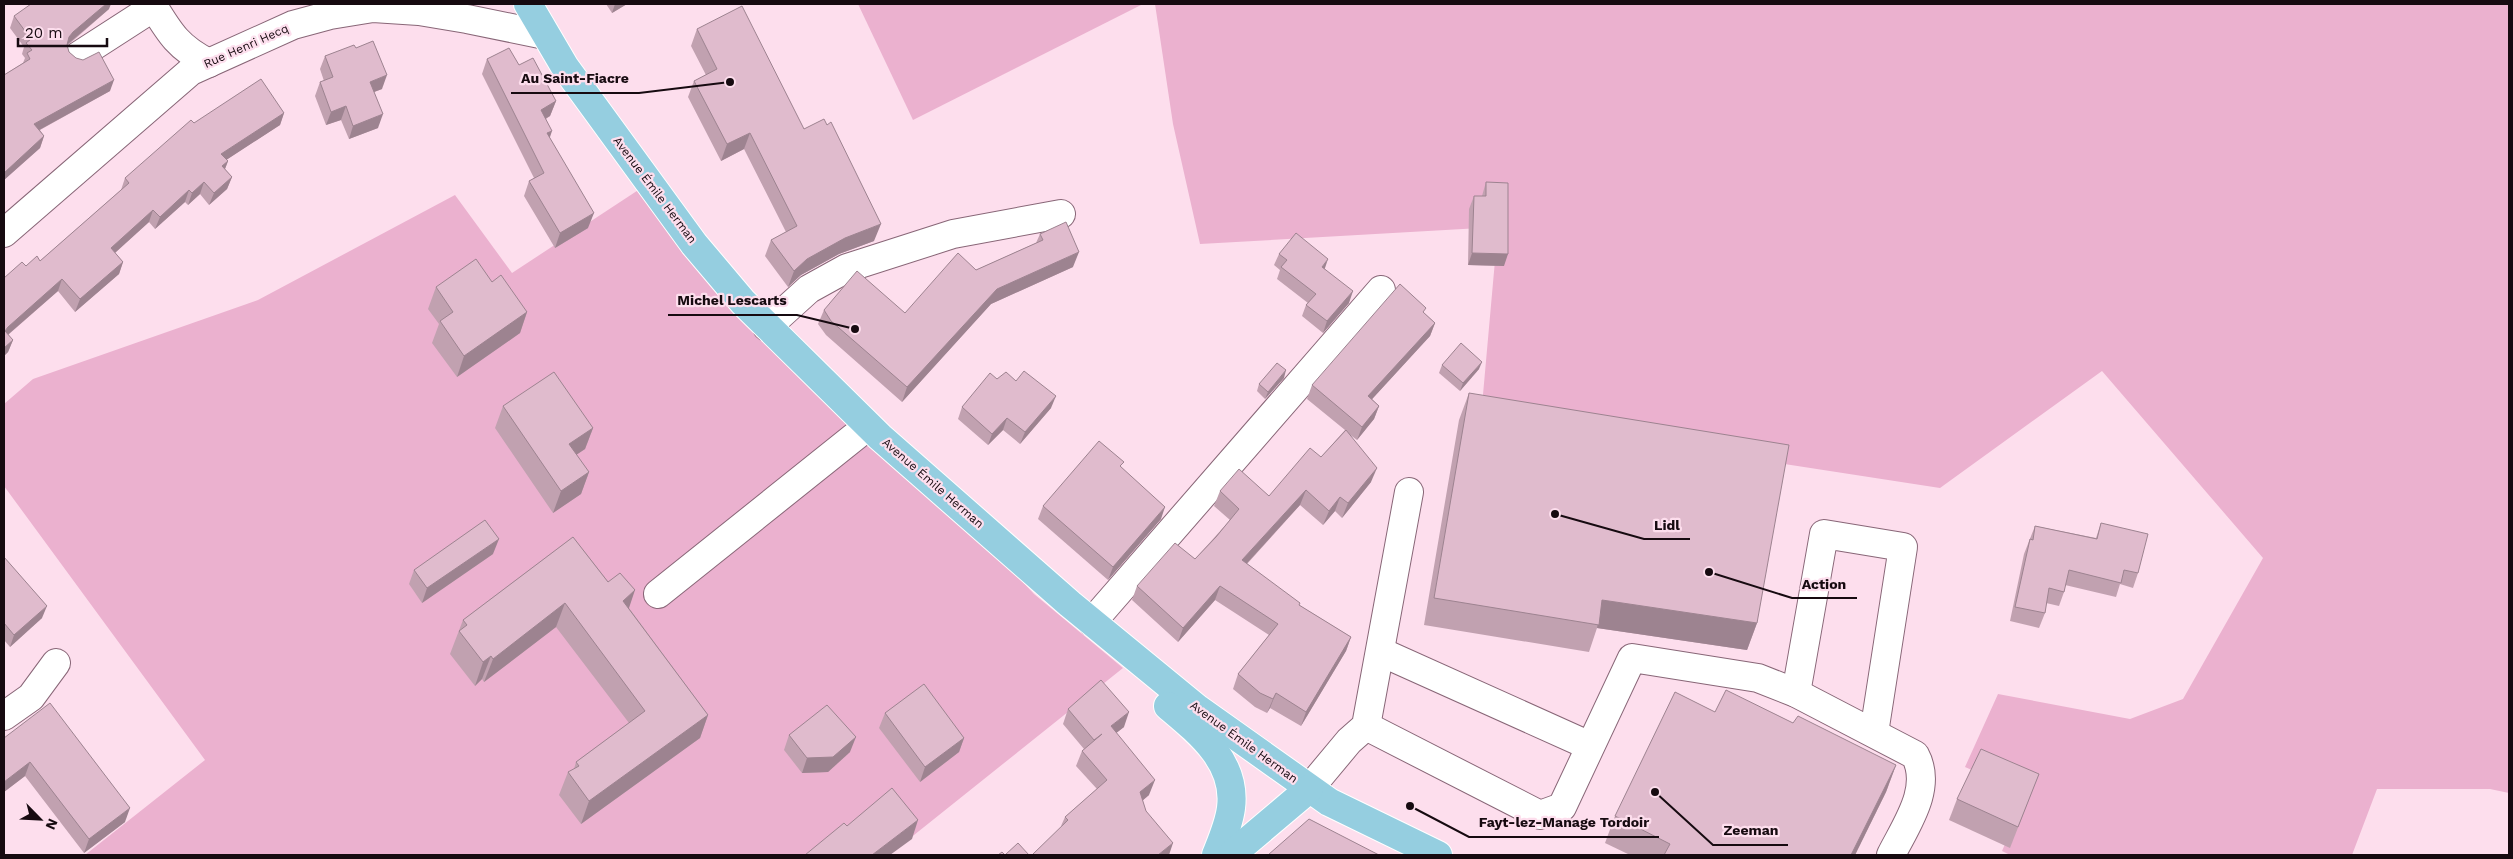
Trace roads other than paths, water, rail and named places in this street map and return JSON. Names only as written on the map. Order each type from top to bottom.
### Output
[{"type":"main road","name":"Avenue Émile Herman","points":[[528,4],[545,35],[588,100],[694,244],[767,327],[868,426],[1092,622],[1198,708],[1309,790],[1329,802],[1438,855]]},
{"type":"main road","points":[[978,524],[1008,568],[1034,594],[1192,727],[1220,756],[1231,782],[1232,807],[1216,855]]},
{"type":"main road","points":[[1231,855],[1309,790]]},
{"type":"street","points":[[78,56],[153,5],[174,40],[186,51],[209,63]]},
{"type":"street","name":"Rue Henri Hecq","points":[[4,233],[191,72],[293,25],[330,15],[374,8],[419,11],[545,35]]},
{"type":"street","points":[[174,40],[178,56],[176,85]]},
{"type":"street","points":[[767,327],[809,289],[846,268],[953,234],[1061,214]]},
{"type":"street","points":[[1092,622],[1381,290]]},
{"type":"street","points":[[658,594],[868,426]]},
{"type":"street","points":[[1309,790],[1349,741],[1366,726],[1409,492]]},
{"type":"street","points":[[1796,693],[1824,534],[1903,547],[1874,733]]},
{"type":"street","points":[[1381,652],[1590,746]]},
{"type":"street","points":[[1366,726],[1540,815],[1562,807],[1632,658],[1758,678],[1796,693],[1915,755],[1920,764],[1922,779],[1918,800],[1891,855]]},
{"type":"street","points":[[4,716],[31,697],[56,663]]},
{"type":"place","name":"Au Saint-Fiacre","points":[[730,82]]},
{"type":"place","name":"Michel Lescarts","points":[[855,329]]},
{"type":"place","name":"Lidl","points":[[1555,514]]},
{"type":"place","name":"Action","points":[[1709,572]]},
{"type":"place","name":"Zeeman","points":[[1655,792]]},
{"type":"place","name":"Fayt-lez-Manage Tordoir","points":[[1410,806]]}]
